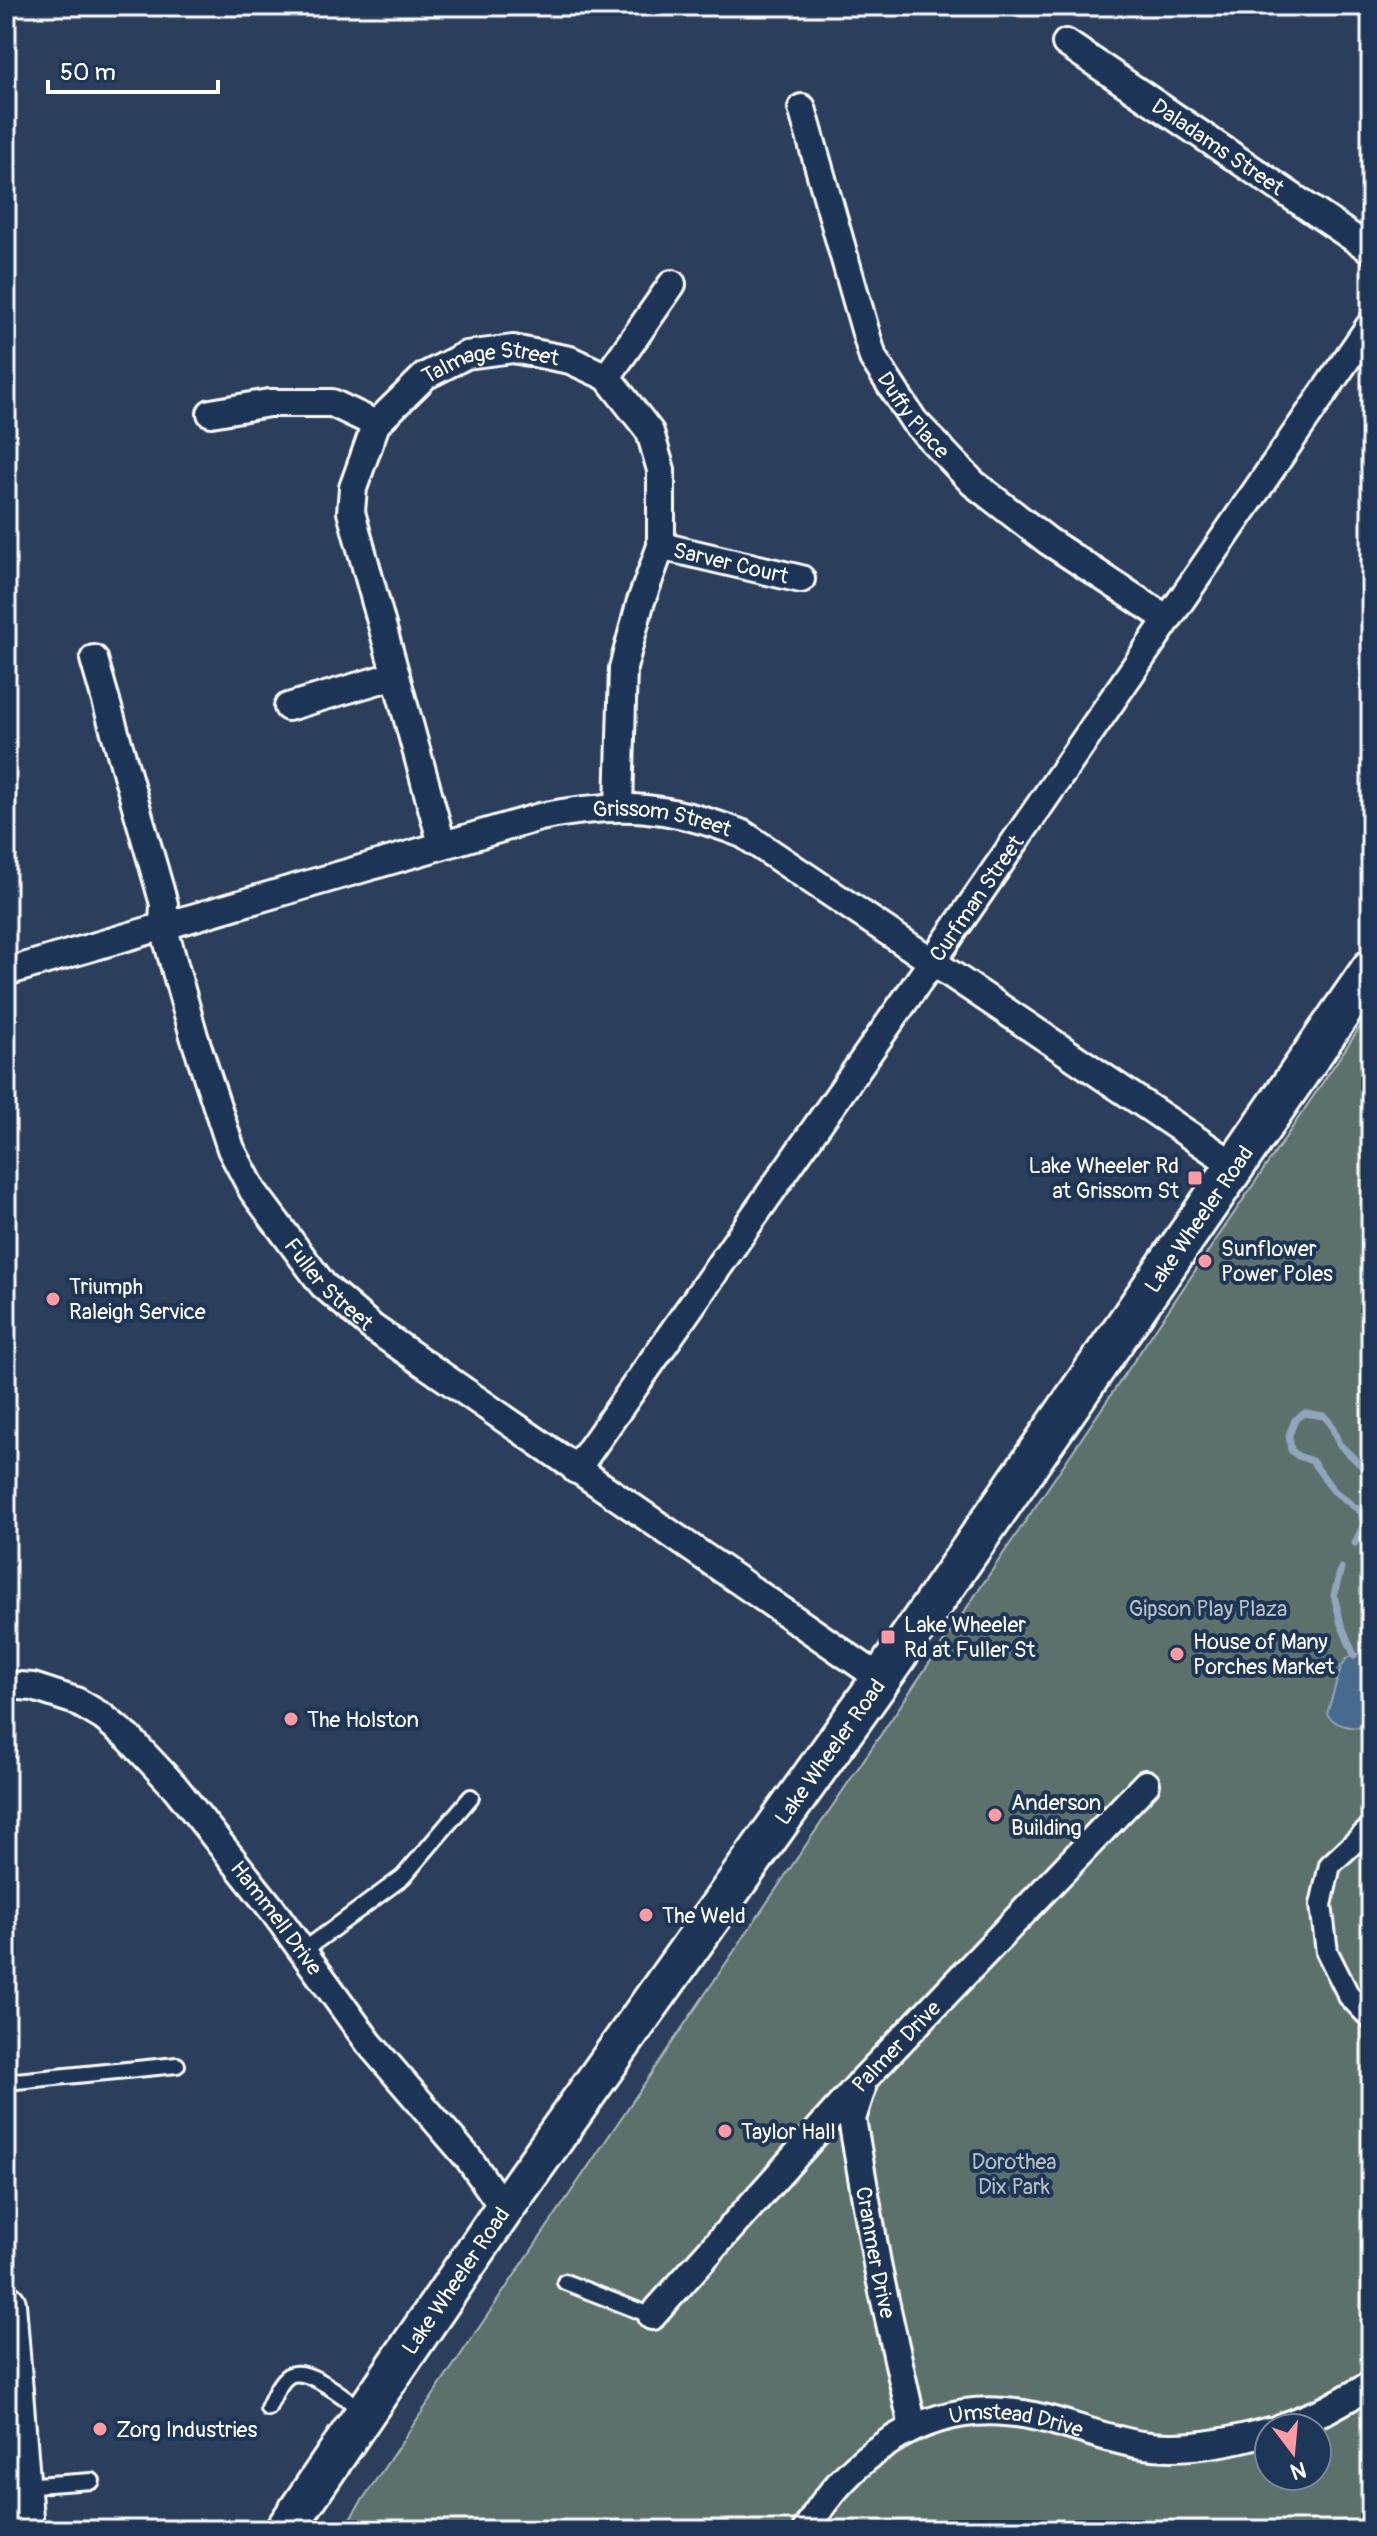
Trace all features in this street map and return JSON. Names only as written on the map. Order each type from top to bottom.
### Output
[{"type":"main road","name":"Lake Wheeler Road","points":[[285,2530],[504,2209],[881,1679],[1371,969]]},
{"type":"main road","points":[[6,2304],[24,2530]]},
{"type":"street","name":"Daladams Street","points":[[1066,43],[1371,250]]},
{"type":"street","name":"Duffy Place","points":[[802,108],[873,358],[914,421],[986,493],[1048,541],[1167,619]]},
{"type":"street","points":[[607,377],[672,284]]},
{"type":"street","name":"Curfman Street","points":[[576,1470],[932,962],[1371,324]]},
{"type":"street","name":"Talmage Street","points":[[442,844],[351,512],[353,488],[376,424],[425,376],[466,355],[513,349],[570,360],[607,377],[650,432],[661,470],[661,546],[640,604],[623,668],[619,806]]},
{"type":"street","points":[[211,413],[269,403],[332,403],[376,424]]},
{"type":"street","name":"Sarver Court","points":[[661,546],[801,579]]},
{"type":"street","name":"Fuller Street","points":[[94,659],[164,904],[163,925],[194,1036],[231,1149],[253,1191],[281,1231],[323,1285],[373,1328],[881,1679]]},
{"type":"street","points":[[288,707],[396,675]]},
{"type":"street","name":"Grissom Street","points":[[6,972],[540,817],[579,809],[619,806],[662,810],[704,819],[743,834],[1237,1167]]},
{"type":"street","name":"Hammell Drive","points":[[6,1685],[33,1687],[76,1701],[129,1738],[184,1799],[303,1951],[369,2043],[469,2159],[504,2209]]},
{"type":"street","name":"Palmer Drive","points":[[652,2316],[866,2077],[1146,1784]]},
{"type":"street","points":[[1371,1827],[1330,1865],[1321,1905],[1327,1952],[1349,1996],[1371,2019]]},
{"type":"street","name":"Cranmer Drive","points":[[866,2077],[852,2119],[878,2269],[913,2427]]},
{"type":"street","points":[[1321,2412],[1371,2385]]},
{"type":"street","name":"Umstead Drive","points":[[806,2530],[819,2507],[846,2477],[890,2439],[913,2427],[947,2417],[1007,2412],[1141,2445],[1172,2447],[1202,2446],[1253,2435]]},
{"type":"lane","points":[[303,1951],[403,1877],[471,1797]]},
{"type":"lane","points":[[6,2082],[177,2065]]},
{"type":"lane","points":[[565,2282],[652,2316]]},
{"type":"lane","points":[[268,2408],[285,2378],[291,2374],[305,2373],[365,2412]]},
{"type":"lane","points":[[20,2486],[92,2481]]},
{"type":"green space","name":"Dorothea Dix Park","points":[[1371,1011],[1371,2530],[342,2530]]},
{"type":"water","points":[[1360,1653],[1371,1659],[1371,1712],[1363,1727],[1353,1727],[1338,1723],[1327,1714],[1341,1667],[1347,1658]]},
{"type":"waterway","points":[[1355,1543],[1364,1524],[1361,1512],[1333,1490],[1312,1461],[1291,1450],[1289,1435],[1295,1420],[1305,1413],[1324,1416],[1339,1444],[1368,1472]]},
{"type":"waterway","points":[[1341,1568],[1334,1595],[1341,1624],[1354,1655]]},
{"type":"place","name":"Lake Wheeler Rd at Grissom St","points":[[1195,1178]]},
{"type":"place","name":"Sunflower Power Poles","points":[[1205,1261]]},
{"type":"place","name":"Triumph Raleigh Service","points":[[53,1299]]},
{"type":"place","name":"Lake Wheeler Rd at Fuller St","points":[[888,1637]]},
{"type":"place","name":"House of Many Porches Market","points":[[1177,1654]]},
{"type":"place","name":"The Holston","points":[[291,1719]]},
{"type":"place","name":"Anderson Building","points":[[995,1815]]},
{"type":"place","name":"The Weld","points":[[646,1915]]},
{"type":"place","name":"Taylor Hall","points":[[725,2131]]},
{"type":"place","name":"Zorg Industries","points":[[100,2429]]},
{"type":"park label","name":"Gipson Play Plaza","points":[[1208,1608]]}]
